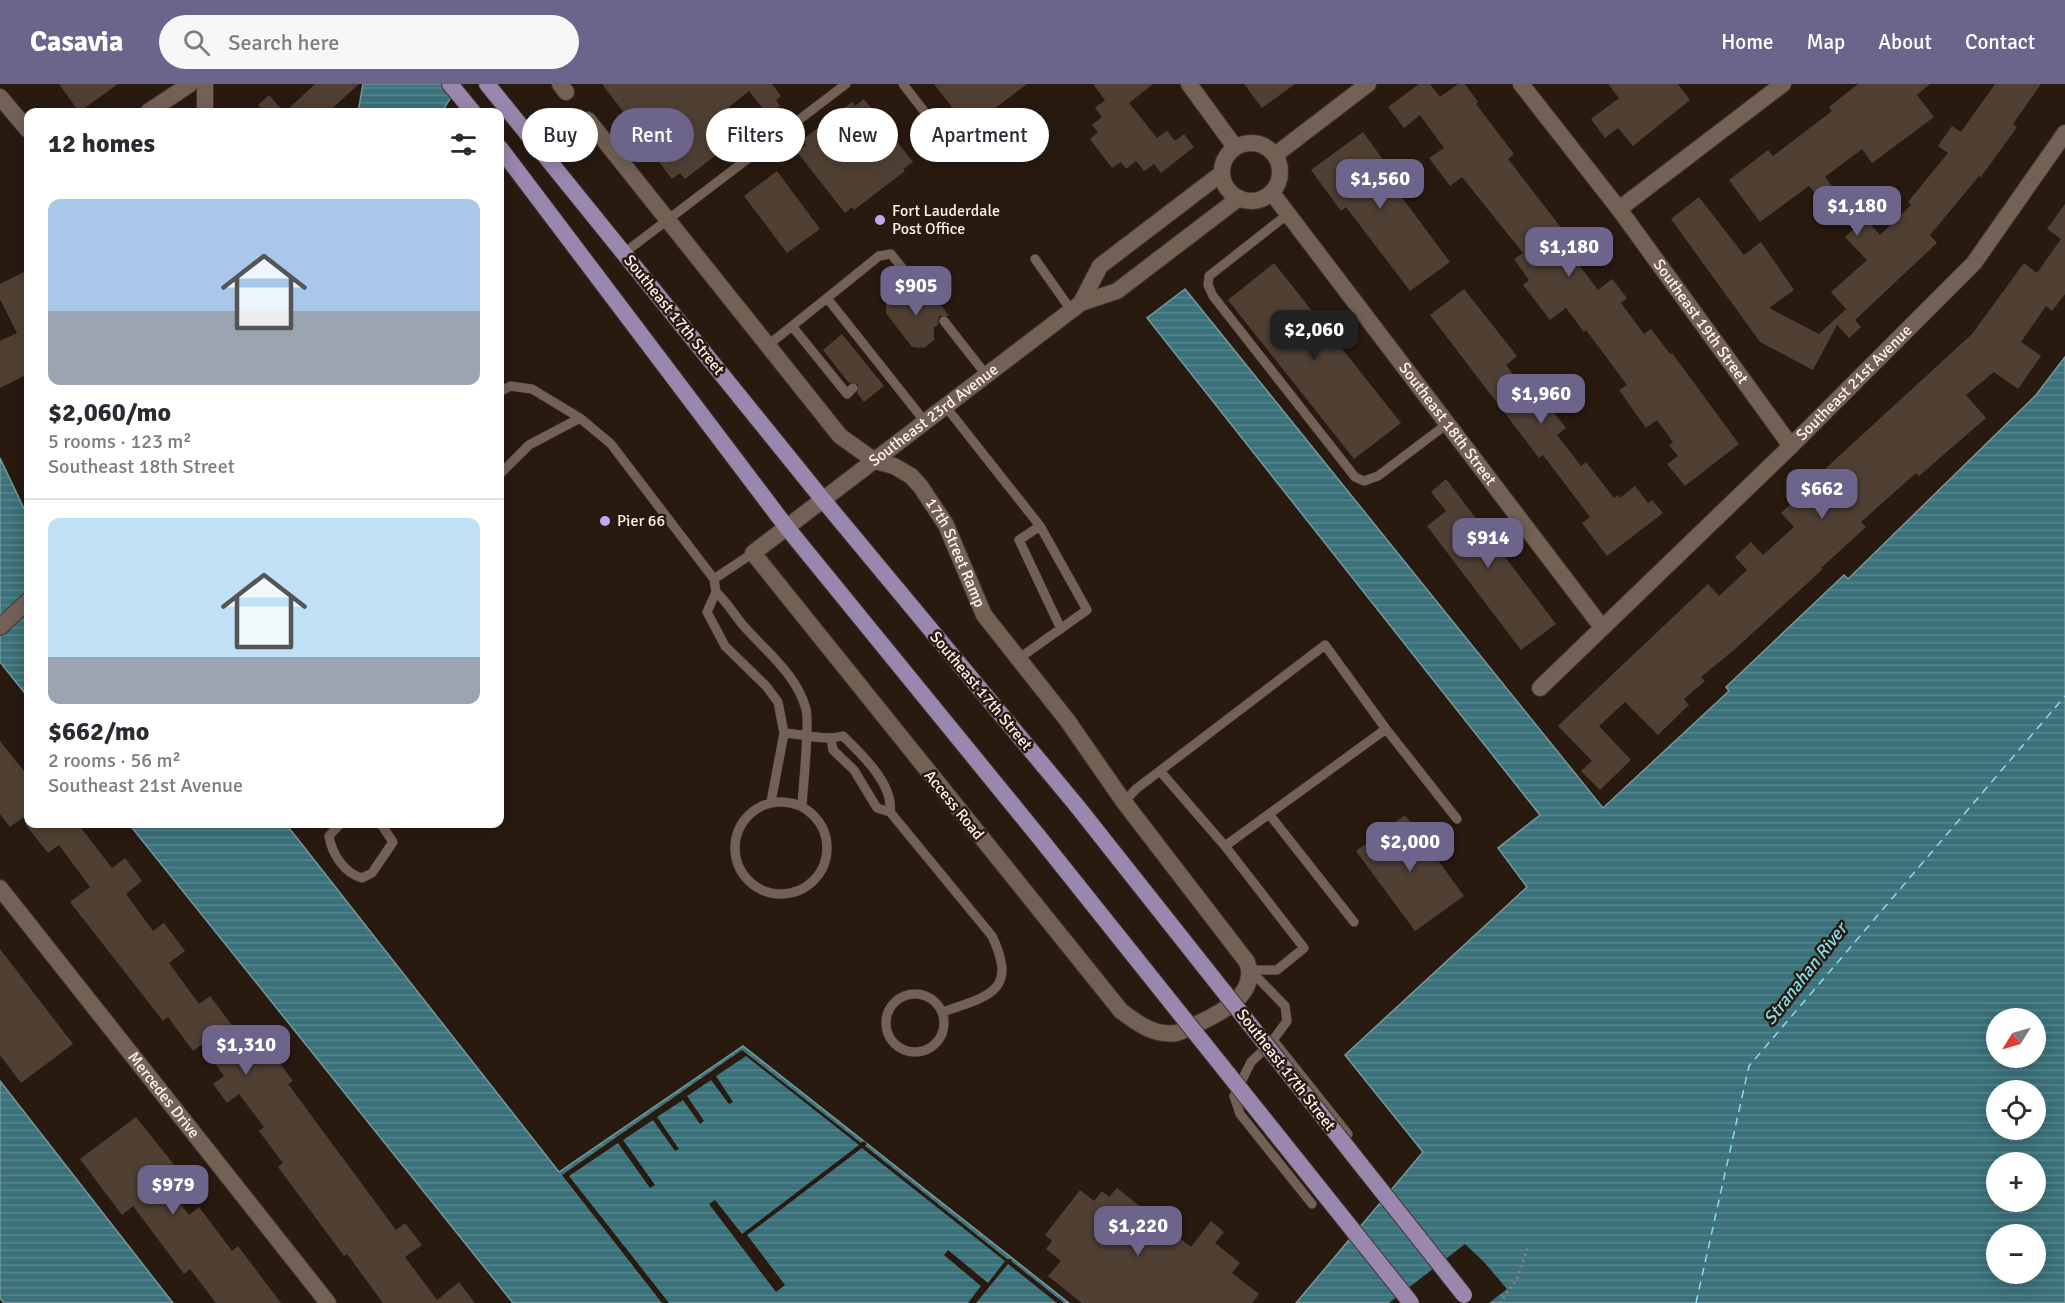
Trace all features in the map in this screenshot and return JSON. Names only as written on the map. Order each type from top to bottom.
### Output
[{"type":"main road","name":"Southeast 17th Street","points":[[487,84],[1077,807],[1470,1303]]},
{"type":"main road","points":[[454,88],[469,108]]},
{"type":"main road","points":[[504,153],[788,529],[1039,837],[1411,1303]]},
{"type":"street","points":[[154,108],[190,84]]},
{"type":"street","points":[[205,84],[205,108]]},
{"type":"street","points":[[1189,84],[1235,147]]},
{"type":"street","points":[[1275,155],[1368,84]]},
{"type":"street","name":"Southeast 19th Street","points":[[1521,84],[1619,209],[1791,446]]},
{"type":"street","points":[[1619,209],[1783,84]]},
{"type":"street","points":[[0,97],[24,125]]},
{"type":"street","name":"17th Street Ramp","points":[[598,133],[840,436],[875,461],[894,466],[911,476],[921,487],[946,525],[984,615],[1067,720],[1124,802],[1247,962],[1250,970]]},
{"type":"street","name":"Southeast 21st Avenue","points":[[1540,688],[1601,626],[1791,446],[1974,264],[2065,133]]},
{"type":"street","points":[[1252,142],[1269,148],[1275,155],[1279,162],[1280,178],[1272,193],[1256,200],[1239,198],[1227,188],[1222,173],[1225,158],[1235,147],[1252,142]]},
{"type":"street","name":"Southeast 23rd Avenue","points":[[1076,306],[1100,266],[1222,173]]},
{"type":"street","name":"Southeast 18th Street","points":[[1272,193],[1601,626]]},
{"type":"street","name":"Southeast 23rd Avenue","points":[[788,529],[1076,306],[1118,291],[1239,198]]},
{"type":"street","points":[[753,553],[788,529]]},
{"type":"street","name":"Access Road","points":[[753,553],[1121,1011],[1144,1029],[1176,1033],[1212,1017],[1240,998],[1250,979],[1250,970]]},
{"type":"street","points":[[0,627],[24,605]]},
{"type":"street","name":"Mercedes Drive","points":[[0,888],[328,1303]]},
{"type":"lane","points":[[624,253],[846,84]]},
{"type":"lane","points":[[903,84],[922,108]]},
{"type":"lane","points":[[1288,214],[1209,276],[1208,285],[1213,296],[1355,477],[1364,481],[1378,476],[1447,424]]},
{"type":"lane","points":[[767,346],[879,256],[891,254],[919,289]]},
{"type":"lane","points":[[1035,259],[1076,306]]},
{"type":"lane","points":[[827,298],[860,349],[926,423]]},
{"type":"lane","points":[[944,321],[987,376]]},
{"type":"lane","points":[[792,326],[834,370],[847,394],[853,388]]},
{"type":"lane","points":[[504,390],[510,386],[532,389],[579,418],[611,444],[714,579],[716,592],[707,612],[725,646],[766,686],[778,702],[784,734],[771,802]]},
{"type":"lane","points":[[946,407],[1040,526],[1088,610],[1018,659]]},
{"type":"lane","points":[[504,470],[529,445],[579,418]]},
{"type":"lane","points":[[1040,526],[1019,540],[1061,629]]},
{"type":"lane","points":[[714,579],[753,553]]},
{"type":"lane","points":[[716,592],[731,605],[740,622],[780,663],[795,685],[807,710],[802,806]]},
{"type":"lane","points":[[1124,802],[1160,771],[1325,645],[1386,729],[1457,819]]},
{"type":"lane","points":[[1226,846],[1386,729]]},
{"type":"lane","points":[[784,734],[805,734],[831,739],[843,736],[860,753],[882,783],[891,803],[890,812]]},
{"type":"lane","points":[[831,739],[833,750],[854,770],[877,808],[890,812],[992,936],[1003,959],[1002,977],[994,990],[942,1012]]},
{"type":"lane","points":[[1160,771],[1226,846],[1304,948],[1277,970],[1250,970]]},
{"type":"lane","points":[[771,802],[787,802],[802,806],[814,815],[823,827],[827,842],[826,858],[821,872],[811,883],[798,891],[783,894],[768,892],[754,885],[743,874],[736,853],[738,831],[746,817],[757,808],[771,802]]},
{"type":"lane","points":[[1269,814],[1354,922]]},
{"type":"lane","points":[[336,828],[329,836],[331,847],[352,875],[362,878],[372,873],[393,842],[384,828]]},
{"type":"lane","points":[[1250,970],[1285,1006],[1287,1021],[1274,1040],[1251,1062],[1234,1096],[1240,1114],[1312,1204]]},
{"type":"lane","points":[[922,994],[930,998],[942,1012],[943,1032],[938,1041],[922,1052],[902,1049],[888,1035],[885,1025],[889,1008],[903,996],[922,994]]},
{"type":"lane","points":[[1274,1040],[1348,1134]]},
{"type":"path","points":[[1500,1303],[1517,1279],[1528,1247]]},
{"type":"water","points":[[363,84],[459,84],[444,108],[359,108]]},
{"type":"water","name":"Stranahan River","points":[[1185,289],[1603,808],[1729,691],[1726,687],[1844,575],[1848,579],[2036,395],[2065,357],[2065,1303],[1296,1303],[1423,1152],[1345,1055],[1527,887],[1498,848],[1540,815],[1147,318]]},
{"type":"water","points":[[0,458],[24,509],[24,692],[0,662]]},
{"type":"water","points":[[132,828],[289,828],[559,1172],[743,1046],[1069,1303],[513,1303]]},
{"type":"water","points":[[0,1081],[173,1303],[4,1303],[0,1298]]},
{"type":"pier","points":[[742,1050],[861,1143],[864,1141],[867,1144],[865,1146],[1007,1259],[1012,1259],[1011,1261],[1064,1303],[1057,1303],[1008,1264],[976,1303],[968,1303],[981,1286],[944,1255],[948,1250],[988,1283],[1005,1261],[862,1148],[747,1235],[785,1285],[776,1292],[709,1204],[715,1200],[742,1234],[859,1145],[746,1056],[716,1076],[733,1102],[729,1104],[711,1080],[687,1096],[704,1121],[700,1124],[683,1100],[657,1117],[679,1149],[675,1151],[653,1120],[623,1140],[655,1185],[650,1188],[618,1143],[569,1176],[669,1303],[662,1303],[562,1175]]},
{"type":"pier","points":[[1465,1244],[1507,1289],[1489,1303],[1389,1303]]},
{"type":"building","points":[[59,84],[118,84],[85,108],[76,108]]},
{"type":"building","points":[[315,84],[359,84],[332,108],[289,108]]},
{"type":"building","points":[[602,84],[772,84],[781,96],[776,100],[780,106],[777,108],[762,108],[749,91],[730,108],[706,108],[707,162],[685,179],[680,173],[672,179],[659,162],[694,162],[694,108],[620,108]]},
{"type":"building","points":[[934,84],[1027,84],[995,108],[950,108],[952,107]]},
{"type":"building","points":[[1093,84],[1153,84],[1129,103],[1157,138],[1167,131],[1175,141],[1184,134],[1194,147],[1161,173],[1154,164],[1144,171],[1136,161],[1126,169],[1121,162],[1112,168],[1090,139],[1098,132],[1092,125],[1102,117],[1095,108],[1105,100]]},
{"type":"building","points":[[1244,84],[1295,84],[1262,108]]},
{"type":"building","points":[[1419,84],[1430,84],[1440,97],[1458,84],[1465,84],[1478,102],[1476,104],[1514,154],[1508,159],[1583,256],[1576,261],[1598,290],[1612,279],[1627,298],[1621,303],[1644,334],[1651,329],[1670,354],[1672,353],[1739,444],[1685,486],[1667,464],[1678,456],[1669,445],[1673,442],[1657,420],[1646,428],[1619,390],[1627,385],[1586,330],[1584,332],[1566,308],[1550,320],[1523,285],[1529,280],[1514,259],[1523,253],[1462,177],[1450,186],[1429,158],[1444,148],[1420,115],[1404,128],[1388,107]]},
{"type":"building","points":[[1608,84],[1678,84],[1690,100],[1633,146],[1618,128],[1605,138],[1591,119],[1619,98]]},
{"type":"building","points":[[1858,84],[1930,84],[1917,95],[1934,117],[1872,163],[1862,149],[1825,177],[1840,196],[1825,207],[1809,186],[1760,222],[1729,180],[1768,150],[1773,156],[1832,111],[1829,107]]},
{"type":"building","points":[[1995,84],[2041,84],[2013,124],[2017,127],[1981,177],[1979,176],[1930,235],[1937,243],[1855,320],[1861,327],[1849,338],[1837,325],[1813,370],[1760,342],[1671,219],[1699,197],[1744,255],[1761,242],[1794,290],[1769,308],[1819,334],[1846,309],[1831,292],[1867,260],[1845,237],[1865,218],[1880,235],[1911,205],[1908,202],[1948,153],[1938,146],[1952,126],[1961,132]]},
{"type":"building","points":[[269,95],[280,108],[261,108],[258,105]]},
{"type":"building","points":[[864,99],[871,108],[844,108],[852,102],[855,106]]},
{"type":"building","points":[[817,129],[817,162],[898,162],[898,143],[910,158],[910,162],[913,162],[903,169],[905,171],[854,210],[852,207],[845,213],[805,162],[805,138]]},
{"type":"building","points":[[1363,132],[1389,168],[1383,172],[1450,262],[1410,291],[1346,207],[1341,211],[1311,170]]},
{"type":"building","points":[[777,171],[820,229],[787,253],[744,196]]},
{"type":"building","points":[[2065,204],[2065,294],[2052,311],[2046,306],[2021,342],[2041,356],[2018,389],[1994,372],[1966,395],[1986,418],[1919,476],[1916,473],[1861,522],[1866,527],[1821,568],[1823,569],[1701,677],[1705,681],[1684,699],[1689,705],[1658,735],[1625,702],[1599,726],[1631,760],[1600,790],[1581,771],[1592,761],[1558,726],[1708,584],[1719,596],[1747,570],[1735,557],[1751,542],[1763,555],[1794,527],[1781,513],[1805,491],[1823,511],[1846,490],[1826,468],[1972,334],[2024,263],[2037,273],[2061,239],[2047,229]]},
{"type":"building","points":[[1274,263],[1401,423],[1354,459],[1228,300]]},
{"type":"building","points":[[24,272],[24,376],[0,388],[0,341],[17,333],[0,299],[0,284]]},
{"type":"building","points":[[925,284],[949,316],[939,316],[938,325],[934,327],[934,340],[924,348],[912,347],[886,313],[886,301],[895,294],[907,298],[914,293],[921,296],[925,292]]},
{"type":"building","points":[[1464,289],[1517,356],[1506,365],[1537,405],[1544,400],[1566,428],[1557,435],[1581,466],[1586,462],[1614,498],[1618,495],[1620,498],[1635,486],[1648,503],[1652,500],[1663,513],[1607,556],[1582,523],[1590,517],[1543,455],[1539,458],[1430,315]]},
{"type":"building","points":[[842,334],[884,386],[864,402],[857,393],[858,384],[849,383],[823,350]]},
{"type":"building","points":[[1446,479],[1556,624],[1521,650],[1427,526],[1446,511],[1431,492]]},
{"type":"building","points":[[0,741],[24,771],[24,817],[10,827],[0,814]]},
{"type":"building","points":[[1405,815],[1464,896],[1415,931],[1356,851]]},
{"type":"building","points":[[28,828],[81,828],[112,868],[125,858],[142,881],[126,894],[153,931],[164,923],[185,951],[169,963],[199,1004],[210,996],[240,1036],[252,1026],[293,1081],[288,1084],[396,1230],[405,1223],[422,1245],[405,1257],[437,1300],[459,1282],[475,1303],[383,1303],[347,1254],[344,1256],[278,1167],[283,1163],[259,1131],[264,1127],[239,1094],[227,1103],[213,1084],[224,1076],[201,1045],[193,1051],[168,1017],[163,1021],[70,902],[90,887],[59,845],[48,853]]},
{"type":"building","points":[[0,949],[73,1044],[21,1083],[0,1055]]},
{"type":"building","points":[[136,1117],[179,1171],[165,1182],[189,1215],[199,1207],[232,1251],[238,1246],[281,1303],[216,1303],[190,1269],[184,1274],[133,1206],[122,1215],[80,1159]]},
{"type":"building","points":[[1117,1188],[1191,1247],[1211,1221],[1224,1232],[1215,1243],[1240,1263],[1232,1273],[1259,1294],[1252,1303],[1082,1303],[1048,1276],[1061,1261],[1046,1249],[1052,1241],[1045,1235],[1080,1190],[1094,1201],[1102,1191],[1109,1197]]},
{"type":"ferry route","points":[[1696,1303],[1749,1066],[2065,696]]},
{"type":"place","name":"Fort Lauderdale Post Office","points":[[880,220]]},
{"type":"place","name":"Pier 66","points":[[605,521]]}]
